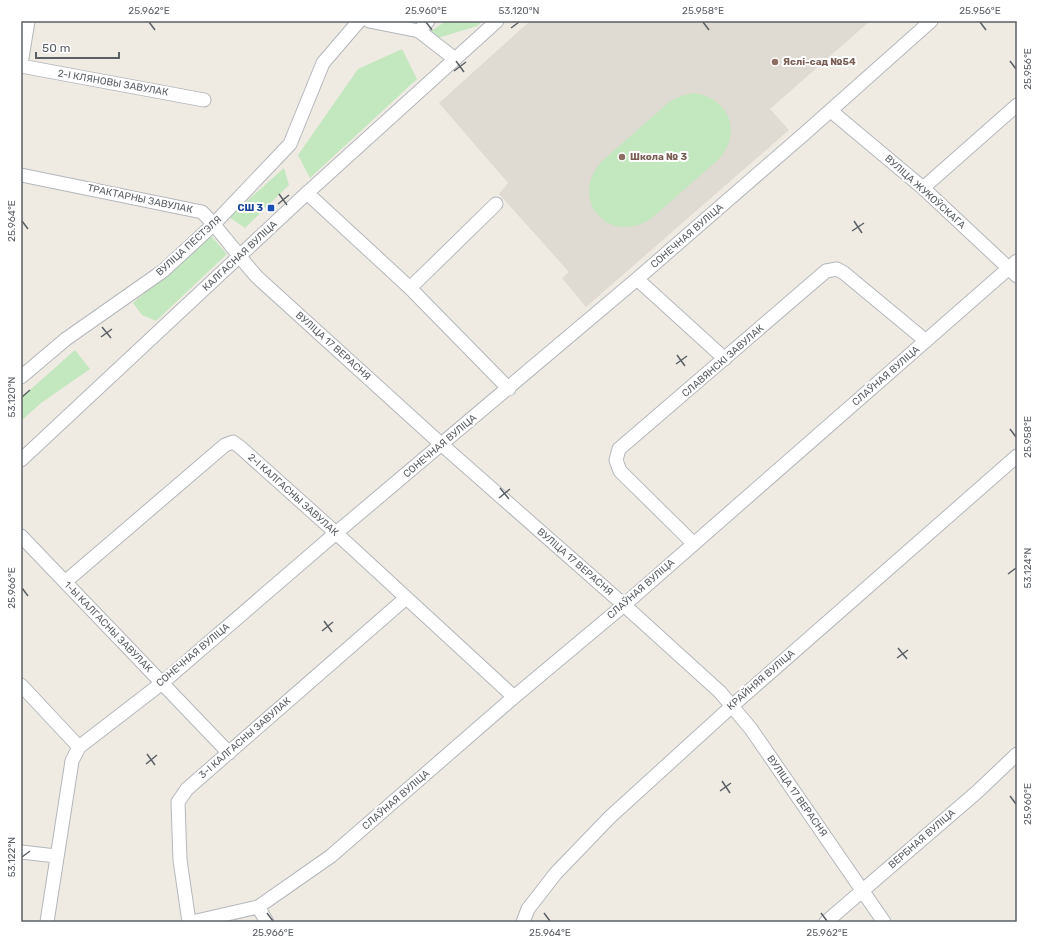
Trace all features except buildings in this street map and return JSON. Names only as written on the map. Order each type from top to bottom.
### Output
[{"type":"street","points":[[21,65],[28,21]]},
{"type":"street","name":"ВУЛІЦА ПЕСТЭЛЯ","points":[[21,377],[66,339],[163,271],[214,224],[290,144],[323,63],[359,21]]},
{"type":"street","points":[[369,21],[419,31],[456,59]]},
{"type":"street","points":[[419,31],[428,21]]},
{"type":"street","name":"КАЛГАСНАЯ ВУЛІЦА","points":[[21,460],[240,258],[307,193],[497,21]]},
{"type":"street","name":"СОНЕЧНАЯ ВУЛІЦА","points":[[47,922],[56,856],[72,762],[79,748],[162,683],[336,533],[638,279],[831,111],[931,21]]},
{"type":"street","name":"2-І КЛЯНОВЫ ЗАВУЛАК","points":[[21,65],[204,100]]},
{"type":"street","points":[[923,188],[1017,105]]},
{"type":"street","name":"ВУЛІЦА ЖУКОЎСКАГА","points":[[831,111],[923,188],[1014,269]]},
{"type":"street","name":"ТРАКТАРНЫ ЗАВУЛАК","points":[[21,175],[202,212],[214,224],[240,258]]},
{"type":"street","points":[[307,193],[410,288],[509,389]]},
{"type":"street","points":[[410,288],[496,204]]},
{"type":"street","name":"ВУЛІЦА 17 ВЕРАСНЯ","points":[[240,258],[257,277],[441,444],[624,605],[720,692],[751,729],[884,922]]},
{"type":"street","name":"СЛАВЯНСКІ ЗАВУЛАК","points":[[693,543],[620,471],[616,460],[620,449],[826,271],[837,269],[844,273],[926,341]]},
{"type":"street","name":"СЛАЎНАЯ ВУЛІЦА","points":[[258,907],[331,856],[514,697],[624,605],[693,543],[926,341],[1014,269]]},
{"type":"street","points":[[638,279],[725,359]]},
{"type":"street","name":"2-І КАЛГАСНЫ ЗАВУЛАК","points":[[65,582],[225,445],[233,442],[336,533],[514,697]]},
{"type":"street","name":"КРАЙНЯЯ ВУЛІЦА","points":[[523,922],[528,909],[556,873],[610,817],[732,706],[1017,456]]},
{"type":"street","name":"1-Ы КАЛГАСНЫ ЗАВУЛАК","points":[[21,536],[229,753]]},
{"type":"street","name":"3-І КАЛГАСНЫ ЗАВУЛАК","points":[[189,922],[180,860],[178,802],[187,789],[406,598]]},
{"type":"street","points":[[21,684],[79,748]]},
{"type":"street","name":"ВЕРБНАЯ ВУЛІЦА","points":[[826,922],[977,792],[1017,754]]},
{"type":"street","points":[[21,852],[56,856]]},
{"type":"street","points":[[192,922],[258,907],[267,922]]},
{"type":"shaded area","name":"Школа № 3","points":[[530,21],[870,21],[770,109],[789,130],[586,307],[562,278],[569,272],[499,194],[508,183],[439,103]]},
{"type":"green space","points":[[446,21],[482,21],[477,26],[438,38],[431,31]]},
{"type":"green space","points":[[402,49],[417,79],[310,178],[298,155],[358,69]]},
{"type":"green space","points":[[695,93],[707,96],[717,102],[724,109],[729,118],[731,128],[730,138],[726,149],[719,159],[652,218],[636,226],[622,227],[609,223],[598,216],[592,205],[589,191],[592,177],[601,162],[668,103],[681,96]]},
{"type":"green space","points":[[284,168],[289,185],[245,228],[229,217]]},
{"type":"green space","points":[[210,235],[227,254],[156,321],[142,315],[133,303]]},
{"type":"green space","points":[[75,350],[90,369],[41,403],[21,421],[21,398]]},
{"type":"place","name":"Яслі-сад №54","points":[[775,62]]},
{"type":"place","name":"Школа № 3","points":[[622,157]]},
{"type":"place","name":"СШ 3","points":[[271,208]]}]
